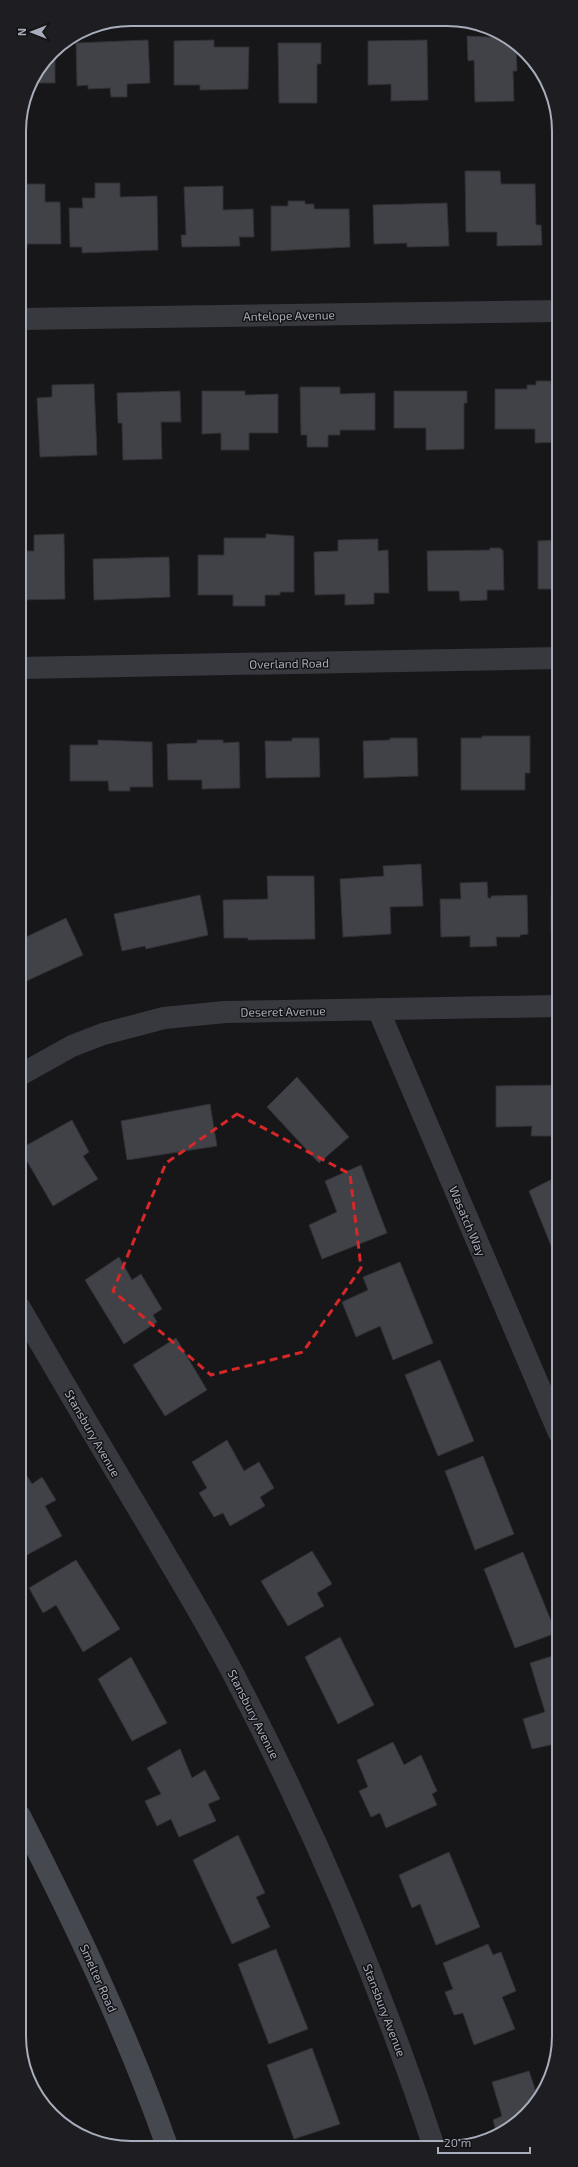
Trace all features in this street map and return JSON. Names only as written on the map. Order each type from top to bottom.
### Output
[{"type":"street","name":"Antelope Avenue","points":[[26,320],[552,311]]},
{"type":"street","name":"Overland Road","points":[[26,668],[552,658]]},
{"type":"street","name":"Deseret Avenue","points":[[26,1072],[72,1046],[103,1034],[164,1018],[225,1012],[552,1006]]},
{"type":"street","name":"Wasatch Way","points":[[378,1009],[552,1419]]},
{"type":"street","name":"Stansbury Avenue","points":[[26,1318],[239,1684],[286,1776],[375,1982],[417,2094],[432,2141]]},
{"type":"street","name":"Smelter Road","points":[[26,1828],[78,1930],[145,2084],[165,2141]]},
{"type":"highlighted area","points":[[237,1114],[350,1174],[361,1268],[303,1352],[211,1375],[113,1291],[166,1163]]},
{"type":"building","points":[[467,36],[494,37],[511,48],[516,53],[517,71],[513,71],[514,101],[475,102],[474,60],[468,61]]},
{"type":"building","points":[[148,40],[150,83],[127,84],[127,97],[111,97],[110,88],[88,89],[88,85],[77,86],[76,43]]},
{"type":"building","points":[[214,40],[214,47],[249,47],[248,89],[200,90],[200,85],[174,85],[174,41]]},
{"type":"building","points":[[427,40],[428,100],[391,101],[391,84],[368,85],[368,41]]},
{"type":"building","points":[[278,43],[321,43],[321,64],[317,64],[317,103],[279,103]]},
{"type":"building","points":[[55,59],[55,83],[38,83],[48,67]]},
{"type":"building","points":[[465,171],[500,171],[501,184],[535,184],[536,225],[541,225],[542,245],[497,246],[497,232],[466,232]]},
{"type":"building","points":[[95,183],[120,183],[120,197],[157,196],[158,250],[82,253],[82,247],[70,247],[69,208],[83,208],[82,198],[95,198]]},
{"type":"building","points":[[26,184],[45,184],[45,202],[60,202],[61,244],[27,244],[27,248]]},
{"type":"building","points":[[223,186],[223,210],[253,209],[254,237],[239,237],[240,246],[182,247],[181,235],[186,235],[184,187]]},
{"type":"building","points":[[288,201],[305,201],[305,204],[314,204],[314,209],[349,209],[350,247],[271,251],[271,206],[288,206]]},
{"type":"building","points":[[447,203],[449,246],[407,247],[407,243],[374,244],[373,205]]},
{"type":"building","points":[[536,381],[551,381],[552,384],[552,442],[535,443],[535,429],[495,429],[495,389],[527,389],[527,385],[536,385]]},
{"type":"building","points":[[94,384],[97,455],[40,457],[37,398],[52,397],[52,385]]},
{"type":"building","points":[[300,387],[340,387],[340,394],[375,393],[375,430],[340,430],[340,435],[328,435],[328,447],[307,447],[307,435],[301,435]]},
{"type":"building","points":[[180,391],[181,422],[161,422],[162,459],[123,460],[122,423],[118,423],[117,393]]},
{"type":"building","points":[[202,391],[245,391],[245,395],[278,394],[278,433],[249,433],[249,450],[221,450],[221,433],[202,434]]},
{"type":"building","points":[[394,391],[467,391],[467,403],[464,403],[464,449],[426,450],[426,428],[394,428]]},
{"type":"building","points":[[64,534],[65,599],[26,600],[26,551],[34,551],[34,535]]},
{"type":"building","points":[[266,534],[294,536],[294,592],[280,592],[280,595],[265,595],[265,606],[233,606],[233,595],[198,595],[198,555],[224,555],[224,538],[266,538]]},
{"type":"building","points":[[378,539],[378,551],[388,550],[389,593],[374,593],[374,604],[345,605],[345,594],[315,595],[314,552],[338,551],[338,540]]},
{"type":"building","points":[[552,540],[552,589],[538,589],[538,541]]},
{"type":"building","points":[[490,548],[501,548],[501,550],[503,550],[504,590],[487,590],[487,600],[460,601],[459,591],[428,591],[427,551],[490,550]]},
{"type":"building","points":[[169,557],[170,597],[94,600],[93,559]]},
{"type":"building","points":[[482,736],[530,736],[530,773],[525,773],[525,790],[461,790],[461,738],[482,738]]},
{"type":"building","points":[[292,738],[319,738],[320,777],[266,778],[265,741],[292,741]]},
{"type":"building","points":[[390,738],[417,738],[418,776],[364,778],[363,741],[390,740]]},
{"type":"building","points":[[98,740],[152,742],[153,787],[130,787],[130,791],[109,791],[108,781],[70,781],[70,745],[98,745]]},
{"type":"building","points":[[197,740],[223,740],[223,743],[239,742],[240,788],[202,789],[202,780],[168,780],[167,744],[197,743]]},
{"type":"building","points":[[421,864],[423,906],[390,907],[391,934],[343,937],[340,879],[384,876],[383,866]]},
{"type":"building","points":[[267,876],[314,876],[315,939],[248,940],[248,938],[224,938],[223,900],[268,899]]},
{"type":"building","points":[[487,882],[488,898],[491,898],[491,896],[527,895],[528,934],[520,935],[520,937],[496,937],[497,946],[470,947],[470,936],[441,937],[440,899],[461,899],[460,883]]},
{"type":"building","points":[[200,895],[208,935],[146,949],[145,946],[122,951],[114,914]]},
{"type":"building","points":[[551,895],[552,895],[552,933]]},
{"type":"building","points":[[66,918],[83,955],[26,981],[26,937]]},
{"type":"building","points":[[297,1077],[349,1137],[319,1163],[267,1107]]},
{"type":"building","points":[[552,1085],[552,1136],[531,1136],[532,1126],[496,1127],[496,1086]]},
{"type":"building","points":[[210,1104],[217,1146],[127,1160],[121,1121]]},
{"type":"building","points":[[72,1120],[89,1152],[83,1156],[98,1179],[53,1206],[26,1159],[26,1146]]},
{"type":"building","points":[[361,1165],[387,1233],[322,1259],[309,1225],[337,1212],[325,1181]]},
{"type":"building","points":[[552,1179],[552,1248],[529,1191]]},
{"type":"building","points":[[119,1257],[132,1280],[141,1274],[162,1309],[153,1315],[157,1322],[124,1344],[85,1280]]},
{"type":"building","points":[[400,1262],[433,1343],[393,1360],[380,1326],[356,1337],[342,1302],[368,1290],[363,1277]]},
{"type":"building","points":[[176,1338],[207,1390],[165,1416],[133,1365]]},
{"type":"building","points":[[440,1360],[474,1441],[438,1456],[405,1375]]},
{"type":"building","points":[[227,1440],[244,1471],[259,1462],[274,1488],[260,1497],[265,1506],[230,1526],[223,1513],[214,1517],[199,1493],[207,1488],[192,1462]]},
{"type":"building","points":[[483,1456],[514,1534],[475,1550],[445,1471]]},
{"type":"building","points":[[26,1474],[32,1484],[42,1477],[56,1500],[45,1506],[62,1536],[26,1555]]},
{"type":"building","points":[[312,1551],[332,1584],[317,1593],[324,1606],[288,1626],[261,1581]]},
{"type":"building","points":[[523,1552],[552,1623],[552,1634],[515,1648],[484,1569]]},
{"type":"building","points":[[76,1560],[120,1629],[83,1652],[56,1605],[43,1613],[29,1588]]},
{"type":"building","points":[[340,1637],[374,1705],[338,1724],[305,1657]]},
{"type":"building","points":[[552,1656],[552,1745],[532,1749],[523,1719],[545,1712],[530,1663]]},
{"type":"building","points":[[131,1657],[167,1723],[132,1741],[98,1679]]},
{"type":"building","points":[[393,1742],[404,1765],[421,1755],[437,1791],[432,1794],[437,1805],[386,1828],[380,1813],[371,1817],[359,1791],[368,1787],[357,1760]]},
{"type":"building","points":[[180,1749],[192,1778],[205,1770],[220,1799],[208,1804],[216,1821],[179,1837],[171,1819],[157,1826],[145,1801],[161,1794],[147,1768]]},
{"type":"building","points":[[238,1835],[265,1893],[256,1897],[270,1927],[232,1944],[193,1860]]},
{"type":"building","points":[[449,1852],[480,1927],[436,1945],[420,1904],[412,1908],[399,1875]]},
{"type":"building","points":[[488,1944],[493,1955],[501,1952],[516,1991],[502,1997],[515,2029],[474,2045],[463,2013],[454,2015],[445,1992],[453,1989],[443,1963]]},
{"type":"building","points":[[276,1949],[308,2029],[269,2044],[238,1964]]},
{"type":"building","points":[[312,2048],[340,2124],[294,2139],[267,2065]]},
{"type":"building","points":[[529,2071],[536,2091],[526,2105],[516,2115],[495,2129],[493,2120],[502,2116],[492,2082]]}]
